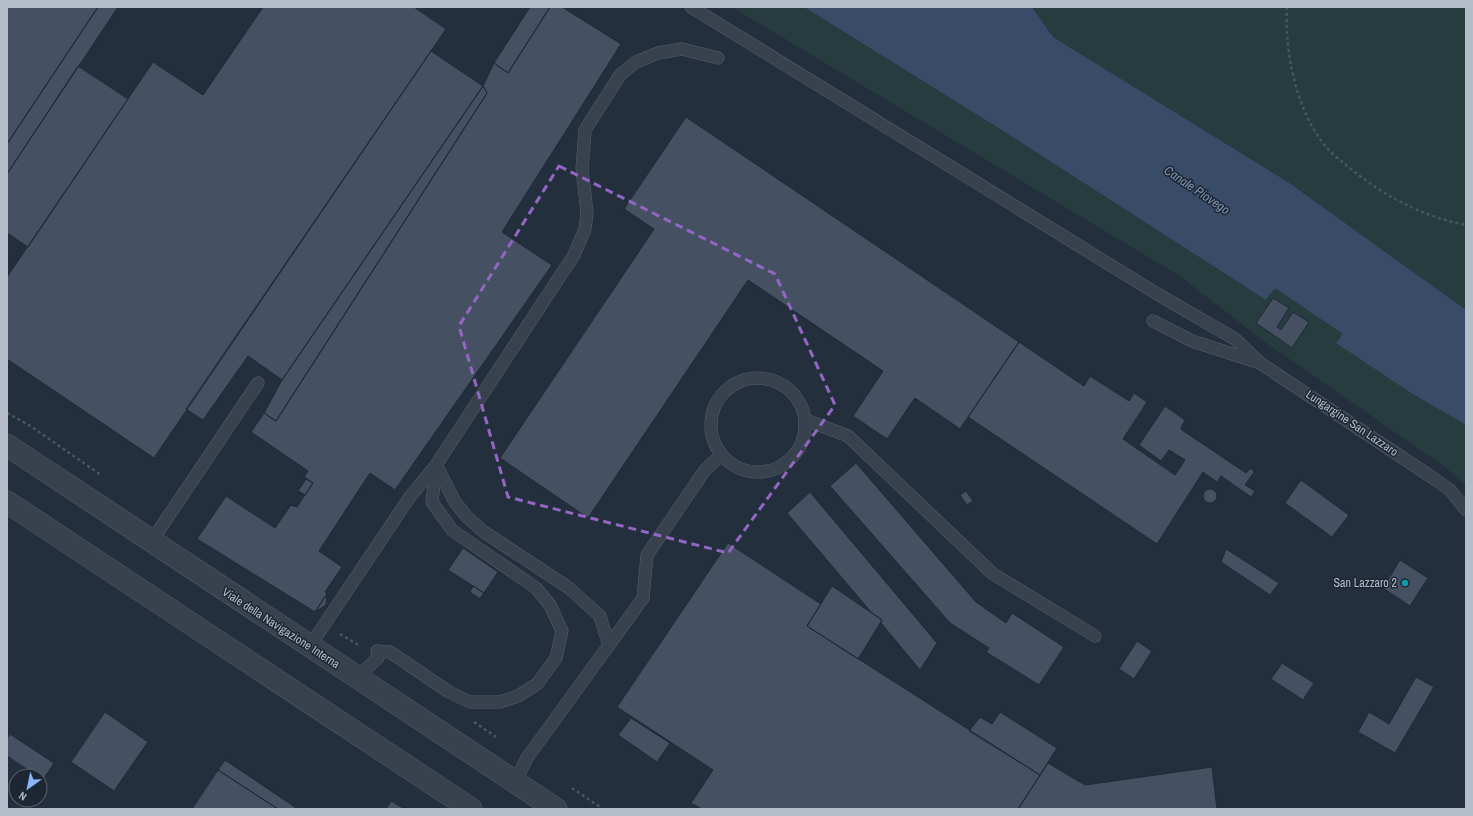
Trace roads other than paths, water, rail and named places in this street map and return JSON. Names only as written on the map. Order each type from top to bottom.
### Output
[{"type":"street","name":"Viale della Navigazione Interna","points":[[7,445],[151,542],[556,809]]},
{"type":"street","points":[[7,502],[471,809]]},
{"type":"lane","name":"Lungargine San Lazzaro","points":[[691,7],[1119,271],[1235,339],[1260,363],[1450,490],[1466,510]]},
{"type":"lane","points":[[310,646],[409,498],[436,465],[574,255],[585,229],[587,213],[582,168],[585,130],[620,75],[636,62],[658,53],[682,49],[718,58]]},
{"type":"lane","points":[[1153,321],[1192,341],[1260,363]]},
{"type":"lane","points":[[752,378],[777,382],[796,397],[806,420],[804,441],[793,458],[777,469],[757,473],[737,468],[722,455],[711,432],[714,408],[729,388],[752,378]]},
{"type":"lane","points":[[151,542],[258,383]]},
{"type":"lane","points":[[806,420],[848,436],[993,574],[1095,636]]},
{"type":"lane","points":[[515,782],[527,758],[609,646],[627,618],[643,598],[647,555],[705,470],[722,455]]},
{"type":"lane","points":[[436,465],[455,502],[467,518],[484,532],[569,588],[600,616],[609,646]]},
{"type":"lane","points":[[357,678],[378,658],[377,652],[390,652],[449,692],[470,702],[500,702],[518,696],[537,684],[556,658],[562,631],[550,605],[536,588],[452,530],[432,502],[436,465]]},
{"type":"water","name":"Canale Piovego","points":[[804,7],[1032,7],[1053,37],[1288,182],[1466,310],[1466,425],[1411,393],[1336,343],[1343,334],[1275,288],[1266,300],[1000,129]]},
{"type":"place","name":"San Lazzaro 2","points":[[1405,583]]}]
